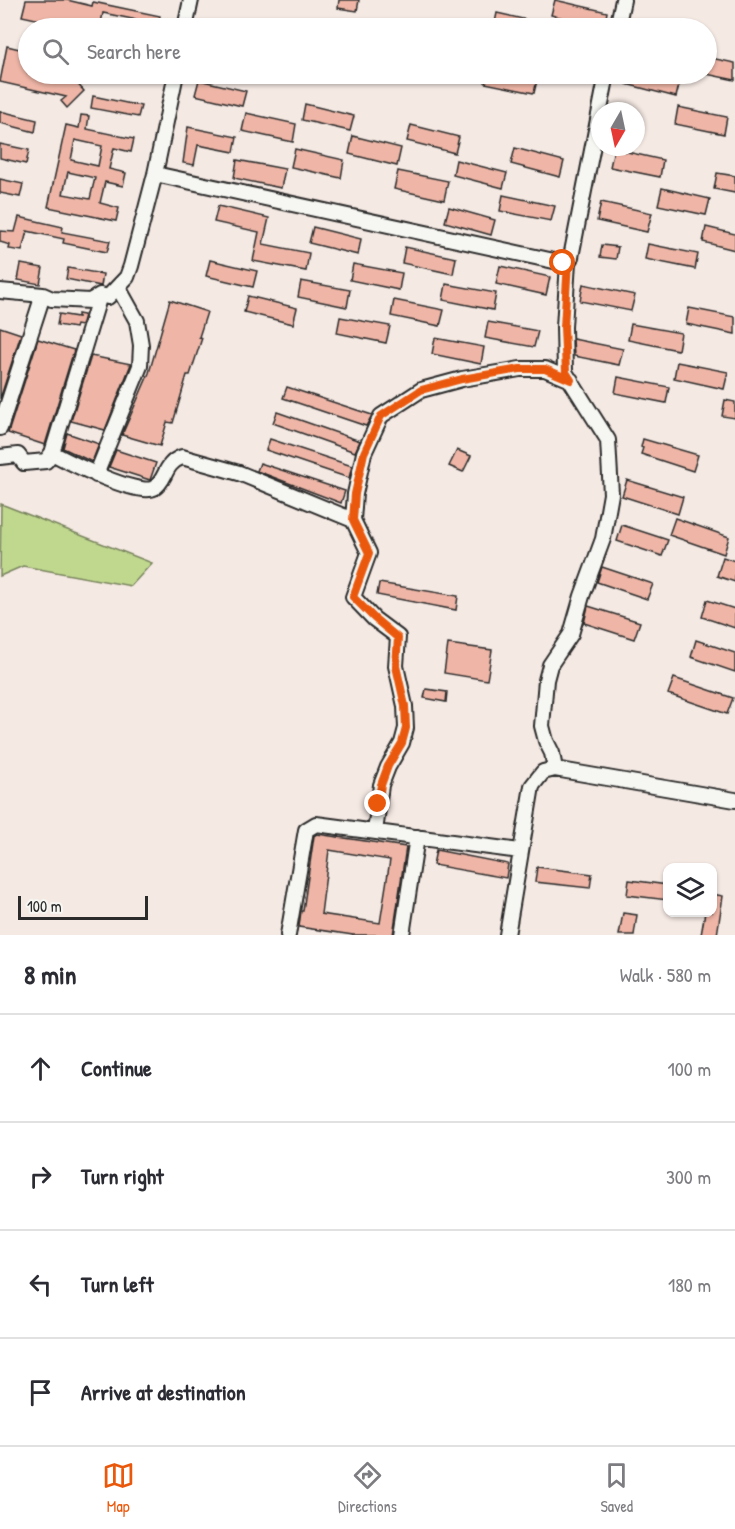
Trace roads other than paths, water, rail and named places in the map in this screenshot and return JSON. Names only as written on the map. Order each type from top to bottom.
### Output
[{"type":"street","points":[[187,18],[191,0]]},
{"type":"street","points":[[619,18],[623,0]]},
{"type":"street","points":[[0,291],[52,299],[90,300],[100,296],[108,297],[127,277],[155,174],[174,84]]},
{"type":"street","points":[[555,769],[542,726],[546,680],[550,665],[571,634],[603,539],[611,495],[608,440],[566,372],[564,327],[568,262],[605,84]]},
{"type":"street","points":[[155,174],[563,263],[568,262]]},
{"type":"street","points":[[96,475],[140,366],[141,345],[136,321],[118,286]]},
{"type":"street","points":[[0,428],[43,296]]},
{"type":"street","points":[[0,457],[18,455],[24,463],[46,461],[52,453],[100,296]]},
{"type":"street","points":[[375,832],[381,785],[388,766],[402,743],[406,728],[405,706],[396,666],[398,638],[353,597],[369,553],[353,520],[355,494],[364,453],[381,416],[421,390],[462,379],[520,369],[545,369],[571,380]]},
{"type":"street","points":[[52,453],[96,475],[148,490],[156,487],[173,460],[182,458],[239,473],[353,520]]},
{"type":"street","points":[[507,935],[532,786],[543,772],[555,769],[735,800]]},
{"type":"street","points":[[292,934],[306,830],[316,824],[520,851]]},
{"type":"street","points":[[402,935],[417,837]]}]
